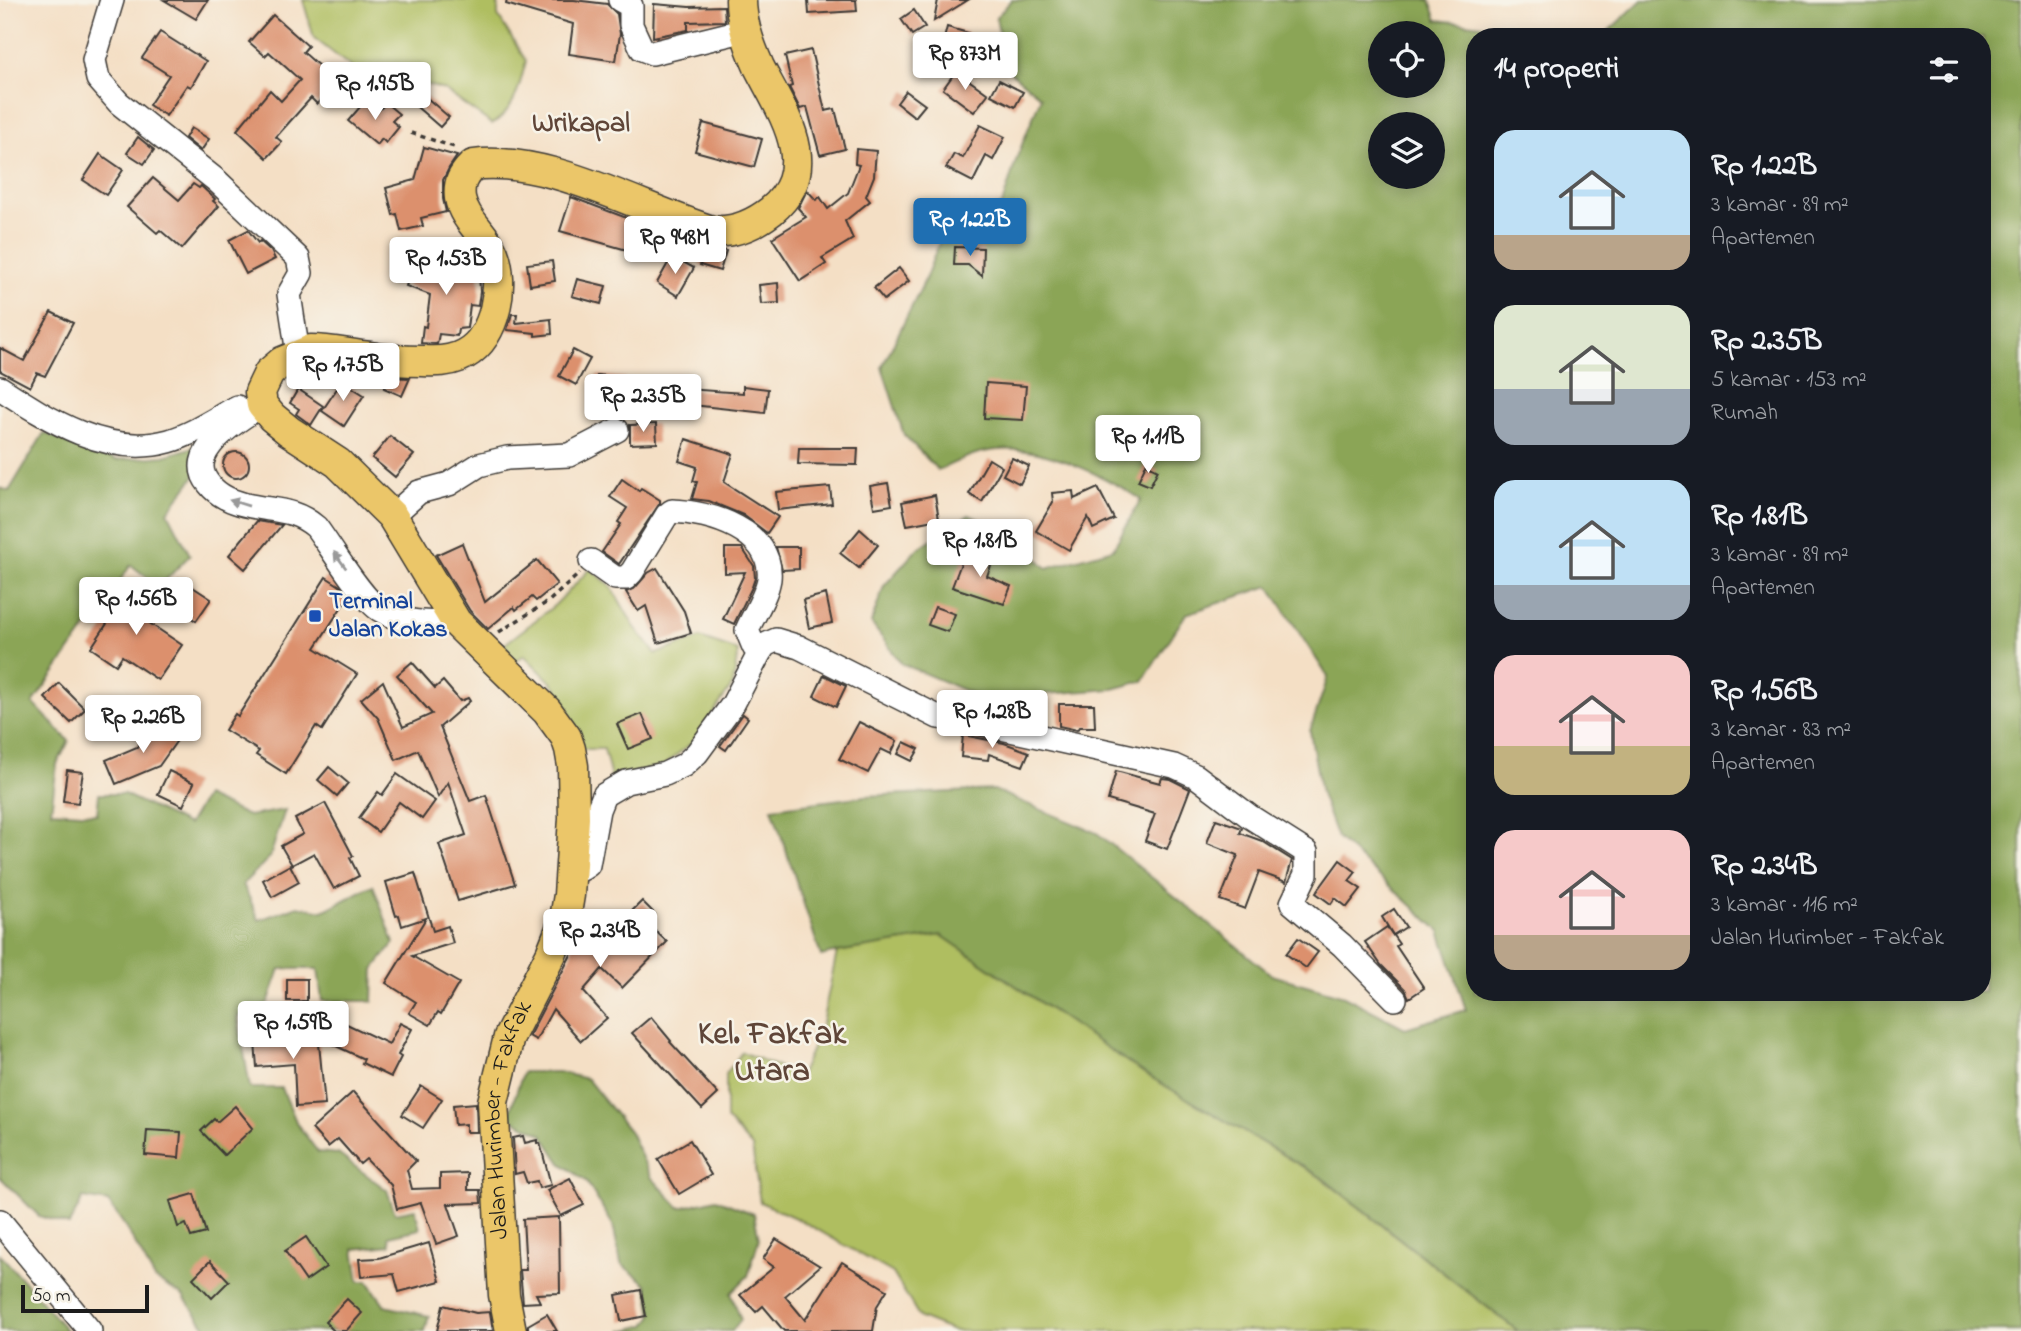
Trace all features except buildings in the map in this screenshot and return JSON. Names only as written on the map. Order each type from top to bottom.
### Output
[{"type":"main road","points":[[261,398],[263,383],[274,368],[298,354],[322,350],[427,362],[456,358],[472,349],[485,334],[492,317],[496,304],[498,271],[491,249],[464,211],[460,200],[460,183],[472,164],[496,163],[575,180],[712,231],[733,231],[744,227],[779,204],[792,182],[796,166],[793,134],[759,66],[746,30],[741,0]]},
{"type":"main road","name":"Jalan Hurimber - Fakfak","points":[[261,398],[271,417],[338,463],[392,516],[456,622],[547,711],[566,737],[573,766],[574,818],[565,919],[551,954],[509,1037],[494,1091],[492,1118],[501,1258],[506,1310],[511,1331]]},
{"type":"street","points":[[112,0],[94,60],[98,79],[119,103],[218,181],[298,258],[301,273],[292,286],[289,304],[298,354]]},
{"type":"street","points":[[620,0],[631,6],[631,25],[642,49],[652,53],[746,30]]},
{"type":"street","points":[[0,388],[51,419],[97,439],[128,445],[167,442],[243,404],[261,398]]},
{"type":"street","points":[[261,398],[209,447],[202,469],[210,486],[228,500],[289,511],[305,517],[316,527],[370,602],[387,614],[407,620],[456,622]]},
{"type":"street","points":[[392,516],[416,494],[452,482],[479,465],[507,458],[569,455],[617,429]]},
{"type":"street","points":[[591,561],[615,578],[626,578],[667,514],[672,511],[732,525],[760,544],[767,559],[767,587],[747,630],[754,647],[760,652]]},
{"type":"street","points":[[570,870],[582,869],[588,865],[598,810],[604,795],[626,782],[676,769],[705,746],[733,704],[760,652],[769,642],[778,640],[809,652],[938,717],[983,724],[1187,771],[1249,816],[1306,852],[1306,874],[1292,903],[1342,945],[1395,999]]},
{"type":"street","points":[[0,1221],[90,1331]]},
{"type":"path","points":[[411,133],[462,150],[472,164]]},
{"type":"path","points":[[481,647],[505,627],[549,601],[591,561]]},
{"type":"green space","points":[[303,0],[498,0],[498,16],[526,61],[515,97],[506,111],[492,124],[444,90],[390,73],[365,78],[314,38]]},
{"type":"green space","points":[[1012,0],[1430,0],[1437,20],[1510,28],[1466,28],[1466,1001],[1991,1001],[1991,28],[1612,28],[1642,0],[2021,0],[2021,1331],[1518,1331],[1321,1177],[1147,1075],[941,935],[821,956],[772,808],[865,796],[994,790],[1097,833],[1272,975],[1344,996],[1405,1028],[1466,1010],[1440,931],[1337,838],[1321,794],[1310,731],[1328,677],[1269,586],[1186,614],[1143,681],[1113,689],[1045,694],[999,705],[902,664],[871,623],[884,586],[917,549],[969,515],[1013,535],[1047,568],[1113,549],[1141,499],[1106,479],[1065,461],[1023,451],[983,452],[938,470],[904,435],[882,367],[924,282],[946,225],[1002,205],[1017,157],[1041,97],[1005,68],[996,17]]},
{"type":"green space","points":[[44,433],[116,460],[164,456],[207,443],[194,477],[168,512],[190,555],[159,587],[131,565],[33,703],[69,741],[57,764],[51,811],[97,814],[99,794],[124,794],[188,825],[205,796],[248,816],[285,810],[270,857],[243,884],[259,920],[298,906],[323,911],[373,885],[394,943],[374,969],[373,1001],[322,1001],[318,969],[280,969],[268,1003],[238,1017],[250,1088],[282,1088],[297,1124],[318,1152],[338,1154],[387,1190],[395,1213],[415,1209],[420,1229],[389,1236],[390,1245],[354,1249],[359,1281],[368,1281],[385,1306],[429,1316],[425,1331],[209,1331],[182,1295],[155,1279],[127,1229],[108,1202],[83,1198],[69,1225],[39,1216],[0,1177],[0,488],[9,491]]},
{"type":"green space","points":[[590,569],[611,586],[634,626],[656,654],[700,638],[738,651],[733,684],[694,741],[663,766],[611,778],[604,749],[581,749],[552,701],[557,688],[524,655],[515,662],[501,647],[555,605]]},
{"type":"green space","points":[[941,935],[1147,1075],[1320,1177],[1518,1331],[953,1331],[920,1318],[893,1273],[802,1221],[760,1202],[752,1147],[726,1119],[726,1074],[742,1052],[800,1076],[821,1028],[837,952]]},
{"type":"green space","points":[[523,1072],[558,1072],[587,1079],[630,1132],[651,1177],[680,1208],[716,1199],[754,1214],[759,1239],[748,1276],[731,1293],[741,1320],[732,1331],[621,1331],[646,1325],[653,1315],[647,1284],[621,1264],[613,1225],[586,1181],[561,1163],[542,1134],[508,1117]]},
{"type":"green space","points":[[0,1254],[67,1331],[0,1331]]},
{"type":"place","name":"Terminal Jalan Kokas","points":[[315,616]]},
{"type":"district","name":"Wrikapal","points":[[581,124]]},
{"type":"district","name":"Kel. Fakfak Utara","points":[[772,1054]]}]
